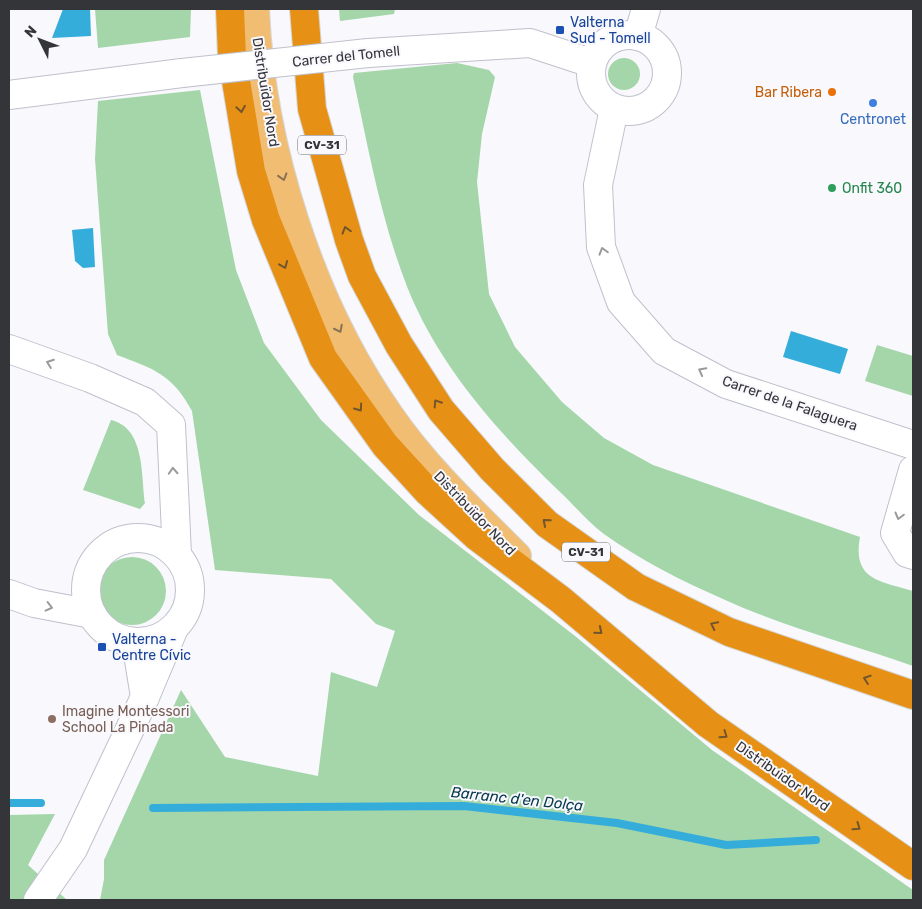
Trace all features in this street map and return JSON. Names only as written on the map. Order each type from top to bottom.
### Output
[{"type":"highway","points":[[230,9],[232,56],[251,171],[266,220],[323,358],[385,445],[428,492],[476,536],[561,600]]},
{"type":"highway","name":"CV-31","points":[[304,9],[312,108],[349,240],[362,276],[399,345],[441,410],[492,469],[547,524],[636,587],[729,632],[913,695]]},
{"type":"highway","name":"Distribuïdor Nord","points":[[561,600],[708,724],[913,866]]},
{"type":"main road","name":"Distribuïdor Nord","points":[[255,9],[257,47],[271,138],[308,261],[339,331],[390,416],[441,480],[561,600]]},
{"type":"street","points":[[638,36],[646,9]]},
{"type":"street","points":[[619,36],[638,36],[656,45],[664,56],[667,69],[666,82],[661,94],[652,104],[640,110],[626,112],[614,109],[602,101],[594,90],[590,77],[591,63],[597,51],[607,41],[619,36]]},
{"type":"street","name":"Carrer del Tomell","points":[[9,95],[182,73],[368,53],[530,43],[591,63]]},
{"type":"street","name":"Carrer de la Falaguera","points":[[614,109],[598,185],[601,247],[621,302],[664,351],[726,384],[913,445]]},
{"type":"street","points":[[9,349],[90,378],[145,402],[171,425],[177,555]]},
{"type":"street","points":[[913,470],[895,533],[907,553],[913,555]]},
{"type":"street","points":[[38,900],[73,849],[145,697],[174,628],[184,615],[189,600],[190,584],[186,569],[177,555],[164,545],[149,539],[132,538],[116,543],[102,552],[92,566],[86,582],[86,598],[92,614],[100,626],[110,634],[123,640],[136,642],[163,636],[174,628]]},
{"type":"street","points":[[9,594],[62,610],[92,614]]},
{"type":"street","points":[[136,642],[145,697]]},
{"type":"green space","points":[[95,9],[191,9],[190,37],[98,48]]},
{"type":"green space","points":[[339,9],[395,9],[394,14],[340,21]]},
{"type":"green space","points":[[624,58],[630,59],[635,63],[639,68],[639,80],[635,85],[630,89],[624,90],[618,89],[613,85],[609,80],[608,74],[609,68],[613,63],[618,59]]},
{"type":"green space","points":[[457,63],[489,70],[495,77],[482,134],[477,182],[489,294],[515,347],[562,402],[604,438],[653,465],[860,537],[860,562],[865,570],[880,581],[913,591],[913,666],[793,627],[746,609],[677,577],[632,553],[604,534],[587,519],[515,446],[473,398],[437,346],[421,318],[398,263],[370,157],[353,77],[354,73]]},
{"type":"green space","points":[[200,90],[236,270],[264,343],[321,420],[419,515],[575,636],[712,750],[913,890],[913,900],[100,900],[104,879],[104,860],[181,690],[225,757],[318,776],[331,672],[377,687],[395,631],[376,624],[331,579],[215,570],[192,411],[177,389],[161,374],[142,364],[117,355],[108,334],[95,159],[98,101]]},
{"type":"green space","points":[[877,345],[913,356],[913,396],[865,381]]},
{"type":"green space","points":[[111,420],[122,425],[130,432],[136,442],[145,503],[140,509],[83,490]]},
{"type":"green space","points":[[132,557],[145,559],[156,567],[164,578],[166,591],[164,604],[156,615],[145,623],[132,625],[119,623],[108,615],[100,604],[98,591],[100,578],[108,567],[119,559]]},
{"type":"green space","points":[[55,814],[28,865],[67,900],[9,900],[9,815]]},
{"type":"water","points":[[63,9],[90,9],[91,36],[52,38]]},
{"type":"water","points":[[93,228],[95,267],[83,268],[75,261],[72,230]]},
{"type":"water","points":[[791,331],[848,349],[840,374],[783,357]]},
{"type":"waterway","name":"Barranc d'en Dolça","points":[[9,803],[41,803]]},
{"type":"waterway","name":"Barranc d'en Dolça","points":[[153,808],[464,806],[617,823],[726,845],[816,840]]},
{"type":"place","name":"Valterna Sud - Tomell","points":[[560,30]]},
{"type":"place","name":"Bar Ribera","points":[[832,92]]},
{"type":"place","name":"Centronet","points":[[873,103]]},
{"type":"place","name":"Onfit 360","points":[[832,188]]},
{"type":"place","name":"Valterna - Centre Cívic","points":[[102,647]]},
{"type":"place","name":"Imagine Montessori School La Pinada","points":[[52,719]]}]
